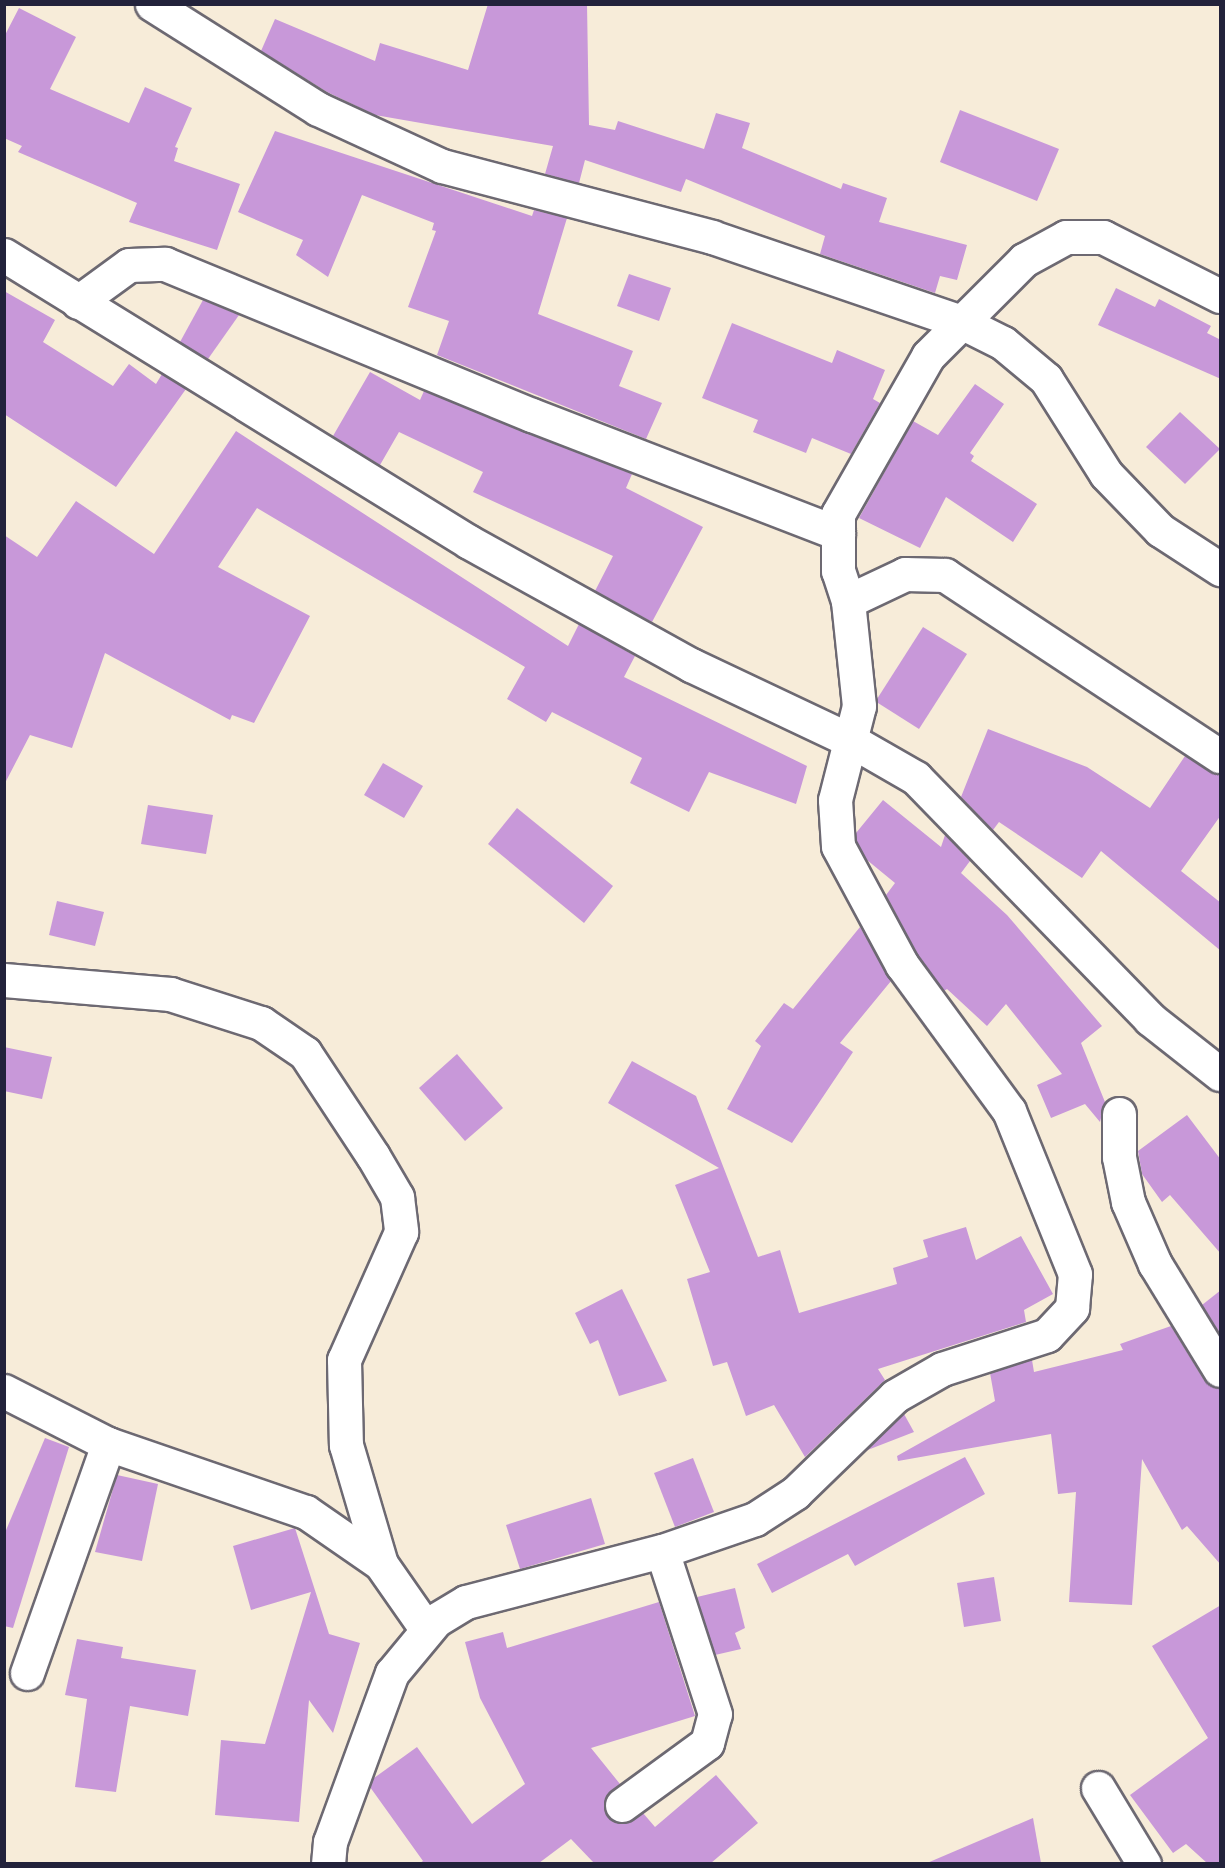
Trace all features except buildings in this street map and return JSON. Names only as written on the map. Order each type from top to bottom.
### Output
[{"type":"street","points":[[152,4],[318,110],[442,166],[712,237],[961,322],[1003,343],[1046,379],[1106,474],[1160,530],[1221,569]]},
{"type":"street","points":[[328,1863],[330,1842],[392,1673],[427,1629],[466,1602],[662,1551],[755,1519],[795,1493],[895,1396],[942,1369],[1047,1335],[1072,1308],[1075,1274],[1009,1111],[902,965],[838,846],[835,800],[859,706],[848,601],[838,571],[838,514],[928,356],[1024,260],[1066,237],[1103,237],[1221,296]]},
{"type":"street","points":[[4,255],[469,542],[691,665],[850,740],[916,778],[976,836],[1150,1020],[1221,1074]]},
{"type":"street","points":[[78,302],[129,265],[165,264],[532,415],[838,533]]},
{"type":"street","points":[[848,601],[905,573],[945,574],[1221,756]]},
{"type":"street","points":[[4,980],[170,994],[261,1023],[305,1053],[373,1156],[398,1197],[401,1232],[344,1360],[346,1444],[381,1564],[427,1629]]},
{"type":"street","points":[[1119,1114],[1119,1157],[1128,1202],[1155,1264],[1221,1370]]},
{"type":"street","points":[[4,1391],[108,1444],[306,1512],[381,1564]]},
{"type":"street","points":[[27,1673],[108,1444]]},
{"type":"street","points":[[622,1805],[707,1743],[715,1714],[662,1551]]},
{"type":"street","points":[[1098,1788],[1144,1863]]}]
